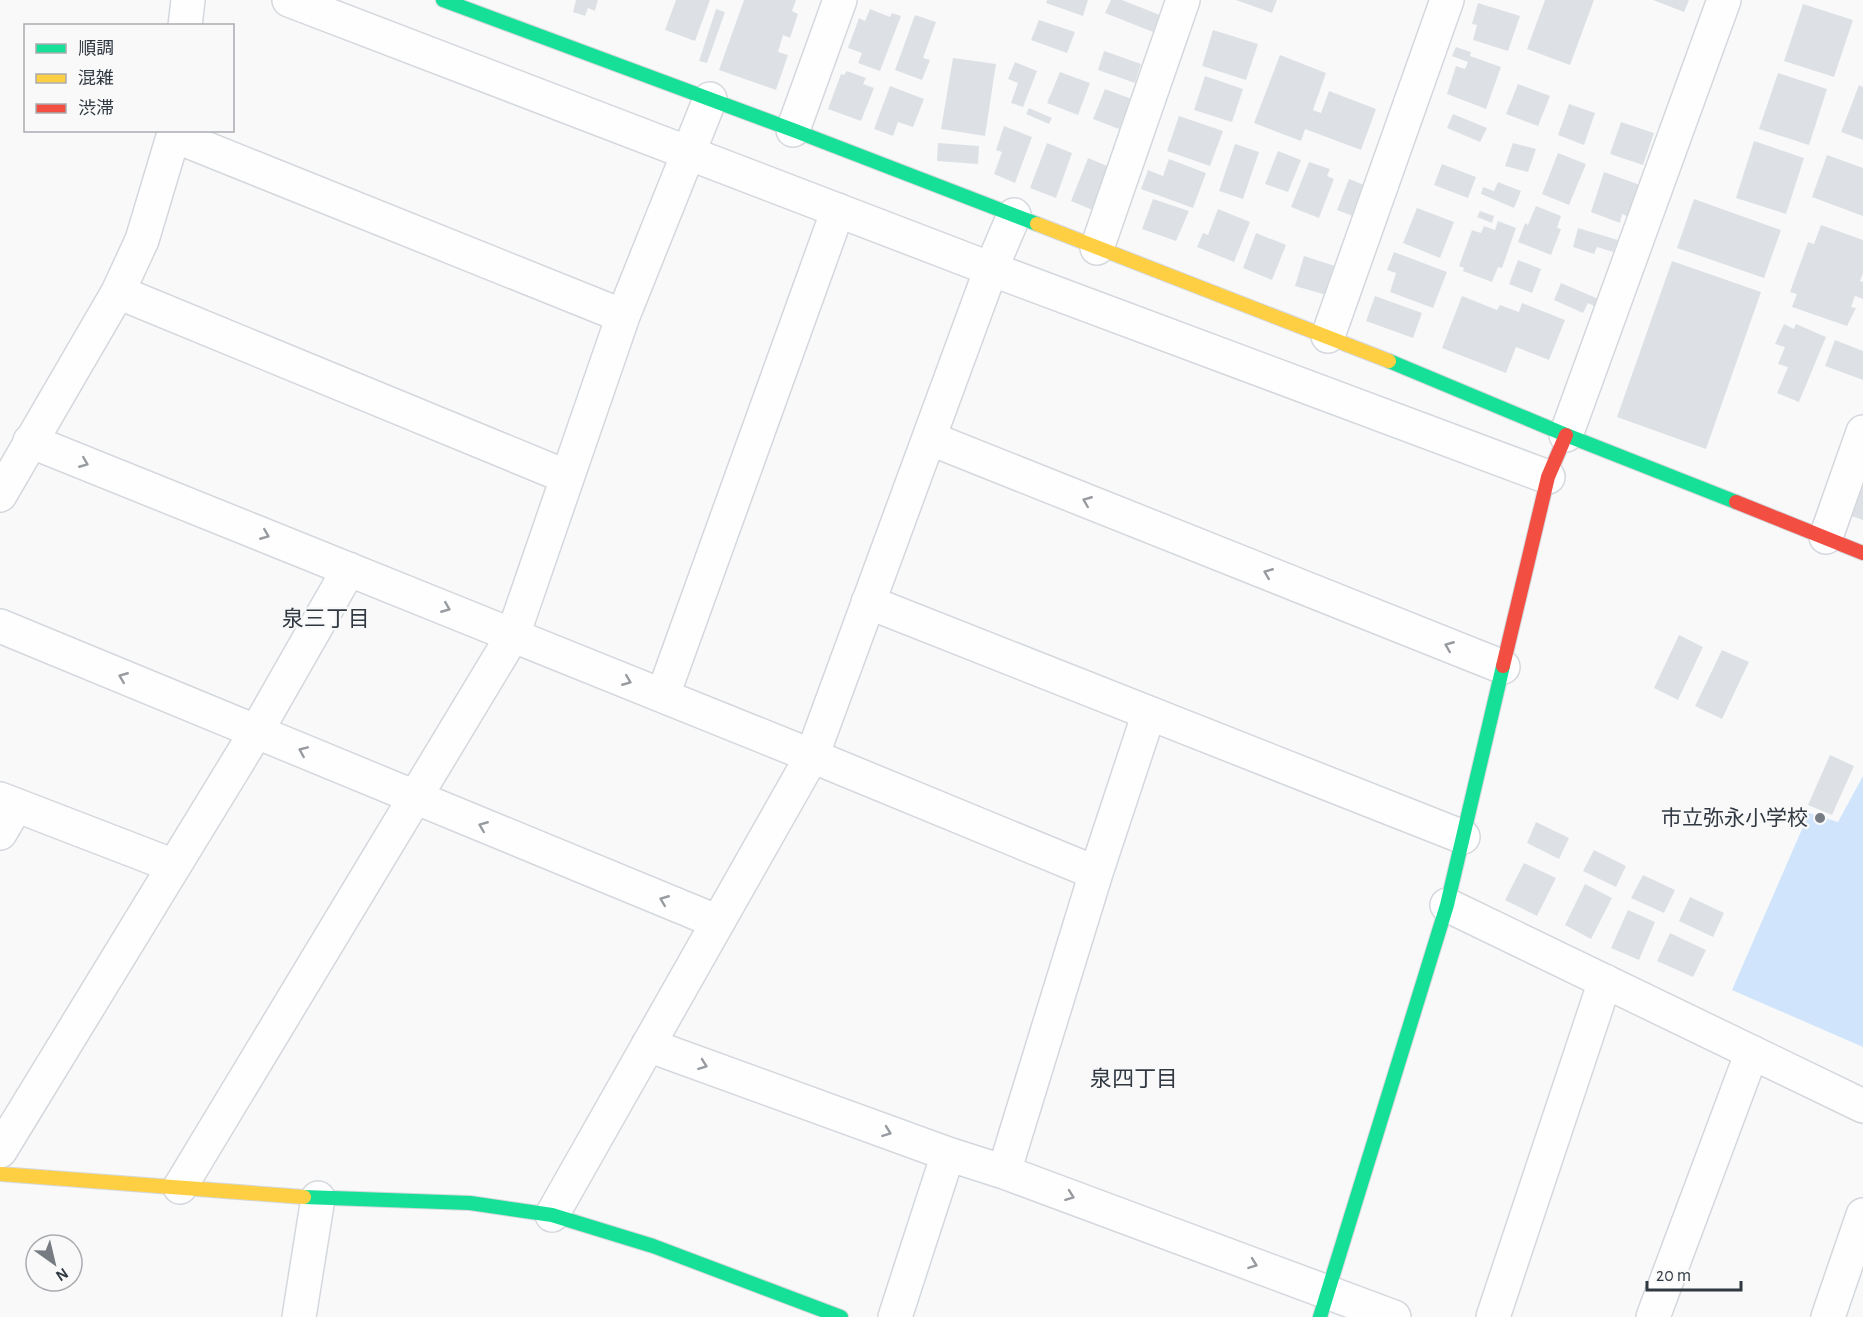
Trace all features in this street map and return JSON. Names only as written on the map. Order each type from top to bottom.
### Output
[{"type":"street","points":[[185,24],[188,0]]},
{"type":"street","points":[[289,0],[991,269],[1548,477]]},
{"type":"street","points":[[444,0],[495,9],[710,99],[1328,336],[1566,435],[1863,553]]},
{"type":"street","points":[[794,130],[840,0]]},
{"type":"street","points":[[1097,248],[1183,0]]},
{"type":"street","points":[[1328,336],[1447,0]]},
{"type":"street","points":[[1324,1305],[1447,905],[1548,477],[1566,435],[1724,0]]},
{"type":"street","points":[[180,1187],[513,635],[623,316],[710,99]]},
{"type":"street","points":[[0,495],[118,292],[142,240],[175,133],[623,316]]},
{"type":"street","points":[[663,695],[838,210]]},
{"type":"street","points":[[552,1215],[812,756],[991,269],[1014,215]]},
{"type":"street","points":[[118,292],[567,477]]},
{"type":"street","points":[[1826,537],[1863,432]]},
{"type":"street","points":[[929,438],[1503,667]]},
{"type":"street","points":[[30,441],[663,695],[1096,873]]},
{"type":"street","points":[[0,1151],[256,732],[349,569]]},
{"type":"street","points":[[868,602],[1463,837]]},
{"type":"street","points":[[0,626],[718,922]]},
{"type":"street","points":[[1004,1172],[1096,873],[1149,713]]},
{"type":"street","points":[[5,812],[174,866]]},
{"type":"street","points":[[1447,905],[1863,1106]]},
{"type":"street","points":[[1494,1317],[1605,981]]},
{"type":"street","points":[[648,1045],[948,1154],[1004,1172],[1324,1305],[1394,1317]]},
{"type":"street","points":[[1653,1317],[1752,1052]]},
{"type":"street","points":[[895,1317],[948,1154]]},
{"type":"street","points":[[0,1174],[318,1198],[470,1203],[552,1215],[653,1246],[830,1315]]},
{"type":"street","points":[[299,1317],[318,1198]]},
{"type":"street","points":[[1828,1317],[1863,1215]]},
{"type":"shaded area","points":[[1863,776],[1863,1047],[1732,990],[1809,813],[1838,822]]},
{"type":"building","points":[[576,0],[598,0],[595,11],[588,8],[585,16],[573,12]]},
{"type":"building","points":[[676,0],[710,0],[695,41],[665,30]]},
{"type":"building","points":[[744,0],[796,0],[792,11],[798,14],[790,38],[783,35],[778,52],[788,55],[776,90],[719,70]]},
{"type":"building","points":[[1047,0],[1088,0],[1083,16],[1046,3]]},
{"type":"building","points":[[1111,0],[1122,0],[1160,15],[1153,32],[1105,13]]},
{"type":"building","points":[[1236,0],[1277,0],[1272,13]]},
{"type":"building","points":[[1545,0],[1594,0],[1570,65],[1527,49]]},
{"type":"building","points":[[1653,0],[1689,0],[1684,12]]},
{"type":"building","points":[[1478,3],[1520,16],[1508,51],[1473,40],[1477,25],[1472,24]]},
{"type":"building","points":[[1803,4],[1853,20],[1834,77],[1784,61]]},
{"type":"building","points":[[716,9],[725,12],[707,63],[699,61]]},
{"type":"building","points":[[870,9],[890,17],[892,13],[901,16],[880,71],[858,63],[862,53],[848,48],[859,18],[865,21]]},
{"type":"building","points":[[915,15],[936,22],[923,58],[930,60],[922,80],[895,70]]},
{"type":"building","points":[[1039,20],[1075,32],[1067,53],[1031,40]]},
{"type":"building","points":[[1213,30],[1258,44],[1246,80],[1202,66]]},
{"type":"building","points":[[1456,47],[1471,52],[1470,56],[1501,67],[1486,109],[1447,94],[1456,66],[1465,69],[1468,62],[1452,56]]},
{"type":"building","points":[[1104,51],[1141,64],[1135,83],[1098,70]]},
{"type":"building","points":[[1280,55],[1326,73],[1313,110],[1321,113],[1329,91],[1376,109],[1361,150],[1305,129],[1301,141],[1254,123]]},
{"type":"building","points":[[953,58],[996,64],[985,136],[941,129]]},
{"type":"building","points":[[1015,62],[1037,71],[1023,107],[1011,103],[1018,83],[1008,79]]},
{"type":"building","points":[[847,71],[866,78],[863,84],[874,88],[861,121],[828,109],[841,74],[844,75]]},
{"type":"building","points":[[1060,72],[1090,83],[1078,115],[1047,103]]},
{"type":"building","points":[[1778,73],[1827,89],[1809,145],[1759,129]]},
{"type":"building","points":[[1205,76],[1243,89],[1232,122],[1194,110]]},
{"type":"building","points":[[1518,84],[1550,96],[1538,126],[1506,114]]},
{"type":"building","points":[[1859,85],[1863,87],[1863,140],[1841,132]]},
{"type":"building","points":[[890,86],[924,99],[913,127],[898,122],[893,136],[874,129]]},
{"type":"building","points":[[1105,89],[1137,101],[1128,124],[1122,122],[1119,129],[1093,119]]},
{"type":"building","points":[[1569,104],[1595,113],[1584,145],[1558,135]]},
{"type":"building","points":[[1029,108],[1052,118],[1049,124],[1026,114]]},
{"type":"building","points":[[1453,114],[1487,128],[1480,142],[1447,128]]},
{"type":"building","points":[[1179,116],[1223,131],[1210,166],[1167,151]]},
{"type":"building","points":[[1621,122],[1654,133],[1643,165],[1610,154]]},
{"type":"building","points":[[1004,126],[1032,137],[1015,183],[994,174],[1002,152],[996,150]]},
{"type":"building","points":[[1754,141],[1804,158],[1786,214],[1736,198]]},
{"type":"building","points":[[938,143],[979,146],[978,164],[937,161]]},
{"type":"building","points":[[1047,143],[1072,153],[1056,198],[1030,188]]},
{"type":"building","points":[[1513,143],[1536,149],[1528,172],[1505,166]]},
{"type":"building","points":[[1235,144],[1259,152],[1243,199],[1219,191]]},
{"type":"building","points":[[1278,151],[1301,160],[1288,192],[1265,184]]},
{"type":"building","points":[[1558,153],[1586,164],[1569,205],[1542,194]]},
{"type":"building","points":[[1827,155],[1863,168],[1863,216],[1812,197]]},
{"type":"building","points":[[1088,158],[1112,168],[1095,211],[1071,201]]},
{"type":"building","points":[[1169,159],[1206,173],[1193,208],[1141,189],[1148,170],[1163,176]]},
{"type":"building","points":[[1309,162],[1330,169],[1327,176],[1334,179],[1319,218],[1291,207]]},
{"type":"building","points":[[1442,164],[1476,177],[1468,198],[1434,185]]},
{"type":"building","points":[[1604,172],[1640,185],[1629,217],[1622,214],[1620,223],[1591,212]]},
{"type":"building","points":[[1349,179],[1369,187],[1358,218],[1337,210]]},
{"type":"building","points":[[1498,182],[1521,191],[1514,208],[1481,194],[1483,187],[1494,191]]},
{"type":"building","points":[[1153,199],[1189,211],[1176,241],[1142,229]]},
{"type":"building","points":[[1694,199],[1781,230],[1764,278],[1677,248]]},
{"type":"building","points":[[1536,206],[1561,216],[1557,228],[1561,229],[1551,255],[1518,242],[1525,223],[1528,225]]},
{"type":"building","points":[[1417,208],[1454,222],[1440,258],[1403,243]]},
{"type":"building","points":[[1218,209],[1250,222],[1234,262],[1197,247],[1203,233],[1208,235]]},
{"type":"building","points":[[1480,211],[1494,216],[1492,223],[1477,217]]},
{"type":"building","points":[[1498,221],[1516,228],[1502,268],[1498,267],[1492,282],[1463,271],[1464,268],[1459,266],[1472,230],[1481,233],[1484,226],[1495,230]]},
{"type":"building","points":[[1821,225],[1863,240],[1863,273],[1860,281],[1863,282],[1863,299],[1855,296],[1851,307],[1856,308],[1847,326],[1792,307],[1797,294],[1790,292],[1808,242],[1814,244]]},
{"type":"building","points":[[1578,228],[1618,240],[1613,252],[1597,247],[1594,254],[1573,247]]},
{"type":"building","points":[[1256,233],[1286,245],[1272,280],[1243,268]]},
{"type":"building","points":[[1394,252],[1447,272],[1433,308],[1390,292],[1396,273],[1387,270]]},
{"type":"building","points":[[1304,256],[1335,266],[1326,295],[1295,286]]},
{"type":"building","points":[[1518,260],[1541,269],[1532,293],[1509,284]]},
{"type":"building","points":[[1672,261],[1761,292],[1706,449],[1617,417]]},
{"type":"building","points":[[1561,283],[1601,300],[1598,308],[1588,303],[1583,313],[1554,300]]},
{"type":"building","points":[[1375,296],[1422,313],[1413,338],[1366,321]]},
{"type":"building","points":[[1462,296],[1497,310],[1500,305],[1519,312],[1522,303],[1565,320],[1549,360],[1516,347],[1506,373],[1442,348]]},
{"type":"building","points":[[1784,324],[1794,329],[1796,324],[1826,337],[1799,402],[1777,393],[1788,367],[1778,364],[1785,347],[1775,344]]},
{"type":"building","points":[[1835,340],[1863,351],[1863,380],[1825,366]]},
{"type":"building","points":[[1863,485],[1863,520],[1851,516]]},
{"type":"building","points":[[1679,635],[1703,647],[1678,700],[1654,688]]},
{"type":"building","points":[[1722,650],[1749,662],[1722,719],[1695,706]]},
{"type":"building","points":[[1830,755],[1854,766],[1832,815],[1808,805]]},
{"type":"building","points":[[1536,822],[1569,838],[1559,859],[1527,843]]},
{"type":"building","points":[[1594,850],[1626,866],[1616,887],[1583,871]]},
{"type":"building","points":[[1524,863],[1556,878],[1537,916],[1505,900]]},
{"type":"building","points":[[1643,875],[1675,890],[1664,913],[1631,898]]},
{"type":"building","points":[[1585,884],[1612,898],[1591,939],[1565,925]]},
{"type":"building","points":[[1690,897],[1724,913],[1713,937],[1679,921]]},
{"type":"building","points":[[1628,910],[1655,922],[1639,960],[1611,948]]},
{"type":"building","points":[[1670,933],[1706,950],[1693,977],[1657,961]]},
{"type":"traffic: fast","points":[[443,0],[793,130],[1037,224]]},
{"type":"traffic: fast","points":[[1389,361],[1566,435],[1736,502]]},
{"type":"traffic: fast","points":[[1320,1317],[1447,905],[1503,666]]},
{"type":"traffic: fast","points":[[304,1197],[470,1203],[552,1215],[653,1246],[841,1317]]},
{"type":"traffic: slow","points":[[1037,224],[1389,361]]},
{"type":"traffic: slow","points":[[0,1174],[304,1197]]},
{"type":"traffic: jam","points":[[1503,666],[1548,477],[1566,435]]},
{"type":"traffic: jam","points":[[1736,502],[1863,553]]},
{"type":"place","name":"市立弥永小学校","points":[[1820,818]]},
{"type":"district","name":"泉三丁目","points":[[326,619]]},
{"type":"district","name":"泉四丁目","points":[[1134,1079]]}]
